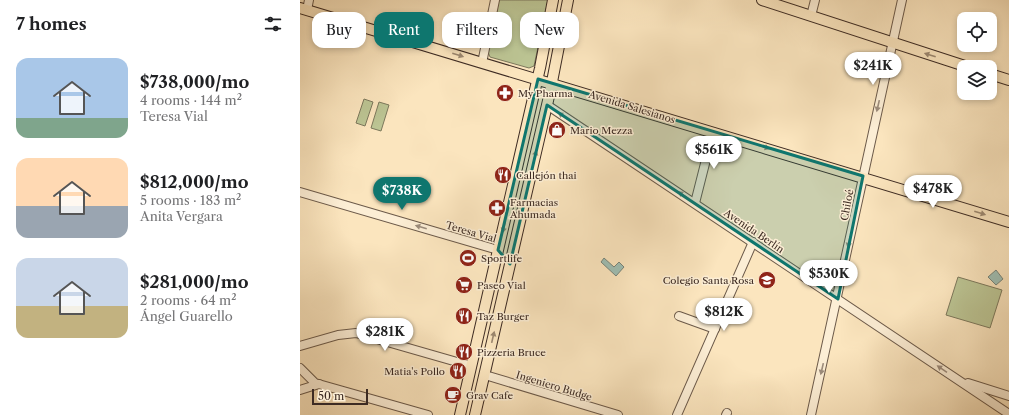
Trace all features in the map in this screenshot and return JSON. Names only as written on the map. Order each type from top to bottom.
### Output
[{"type":"main road","points":[[460,415],[538,79],[553,0]]},
{"type":"main road","points":[[475,415],[552,83],[568,0]]},
{"type":"main road","points":[[762,0],[957,63]]},
{"type":"main road","name":"Avenida Salesianos","points":[[305,6],[482,62],[863,176],[1009,222]]},
{"type":"main road","points":[[997,76],[1009,80]]},
{"type":"main road","points":[[498,250],[506,256],[510,264]]},
{"type":"street","points":[[482,62],[495,0]]},
{"type":"street","points":[[811,16],[815,0]]},
{"type":"street","name":"Chiloé","points":[[811,415],[838,299],[863,176],[902,0]]},
{"type":"street","name":"Avenida Berlín","points":[[547,105],[1009,414]]},
{"type":"street","points":[[695,203],[713,132]]},
{"type":"street","name":"Teresa Vial","points":[[300,192],[498,250]]},
{"type":"street","points":[[677,415],[753,242]]},
{"type":"street","points":[[679,316],[715,329]]},
{"type":"street","points":[[300,346],[338,335],[356,333],[471,366]]},
{"type":"street","points":[[300,368],[312,381],[320,384],[428,415]]},
{"type":"street","name":"Ingeniero Budge","points":[[485,376],[618,415]]},
{"type":"street","points":[[958,380],[1009,396]]},
{"type":"street","points":[[300,390],[320,384]]},
{"type":"highlighted area","points":[[538,79],[863,176],[838,299],[711,214],[547,105],[510,264],[498,250]]},
{"type":"green space","points":[[499,0],[548,0],[545,12],[520,12],[520,48],[538,48],[534,66],[529,68],[490,57],[488,52],[489,48],[512,48],[512,12],[496,12]]},
{"type":"green space","points":[[364,99],[373,102],[365,126],[356,123]]},
{"type":"green space","points":[[379,102],[389,105],[381,131],[371,128]]},
{"type":"green space","points":[[958,277],[1002,290],[990,328],[946,315]]},
{"type":"water","points":[[604,258],[614,267],[619,262],[624,267],[616,276],[601,262]]},
{"type":"water","points":[[996,270],[1003,279],[996,285],[988,277]]},
{"type":"place","name":"My Pharma","points":[[505,93]]},
{"type":"place","name":"Mario Mezza","points":[[557,130]]},
{"type":"place","name":"Callejón thai","points":[[503,175]]},
{"type":"place","name":"Farmacias Ahumada","points":[[497,208]]},
{"type":"place","name":"Sportlife","points":[[468,258]]},
{"type":"place","name":"Colegio Santa Rosa","points":[[767,280]]},
{"type":"place","name":"Paseo Vial","points":[[464,285]]},
{"type":"place","name":"Taz Burger","points":[[464,316]]},
{"type":"place","name":"Pizzeria Bruce","points":[[464,352]]},
{"type":"place","name":"Matia's Pollo","points":[[458,371]]},
{"type":"place","name":"Grav Cafe","points":[[453,395]]}]
